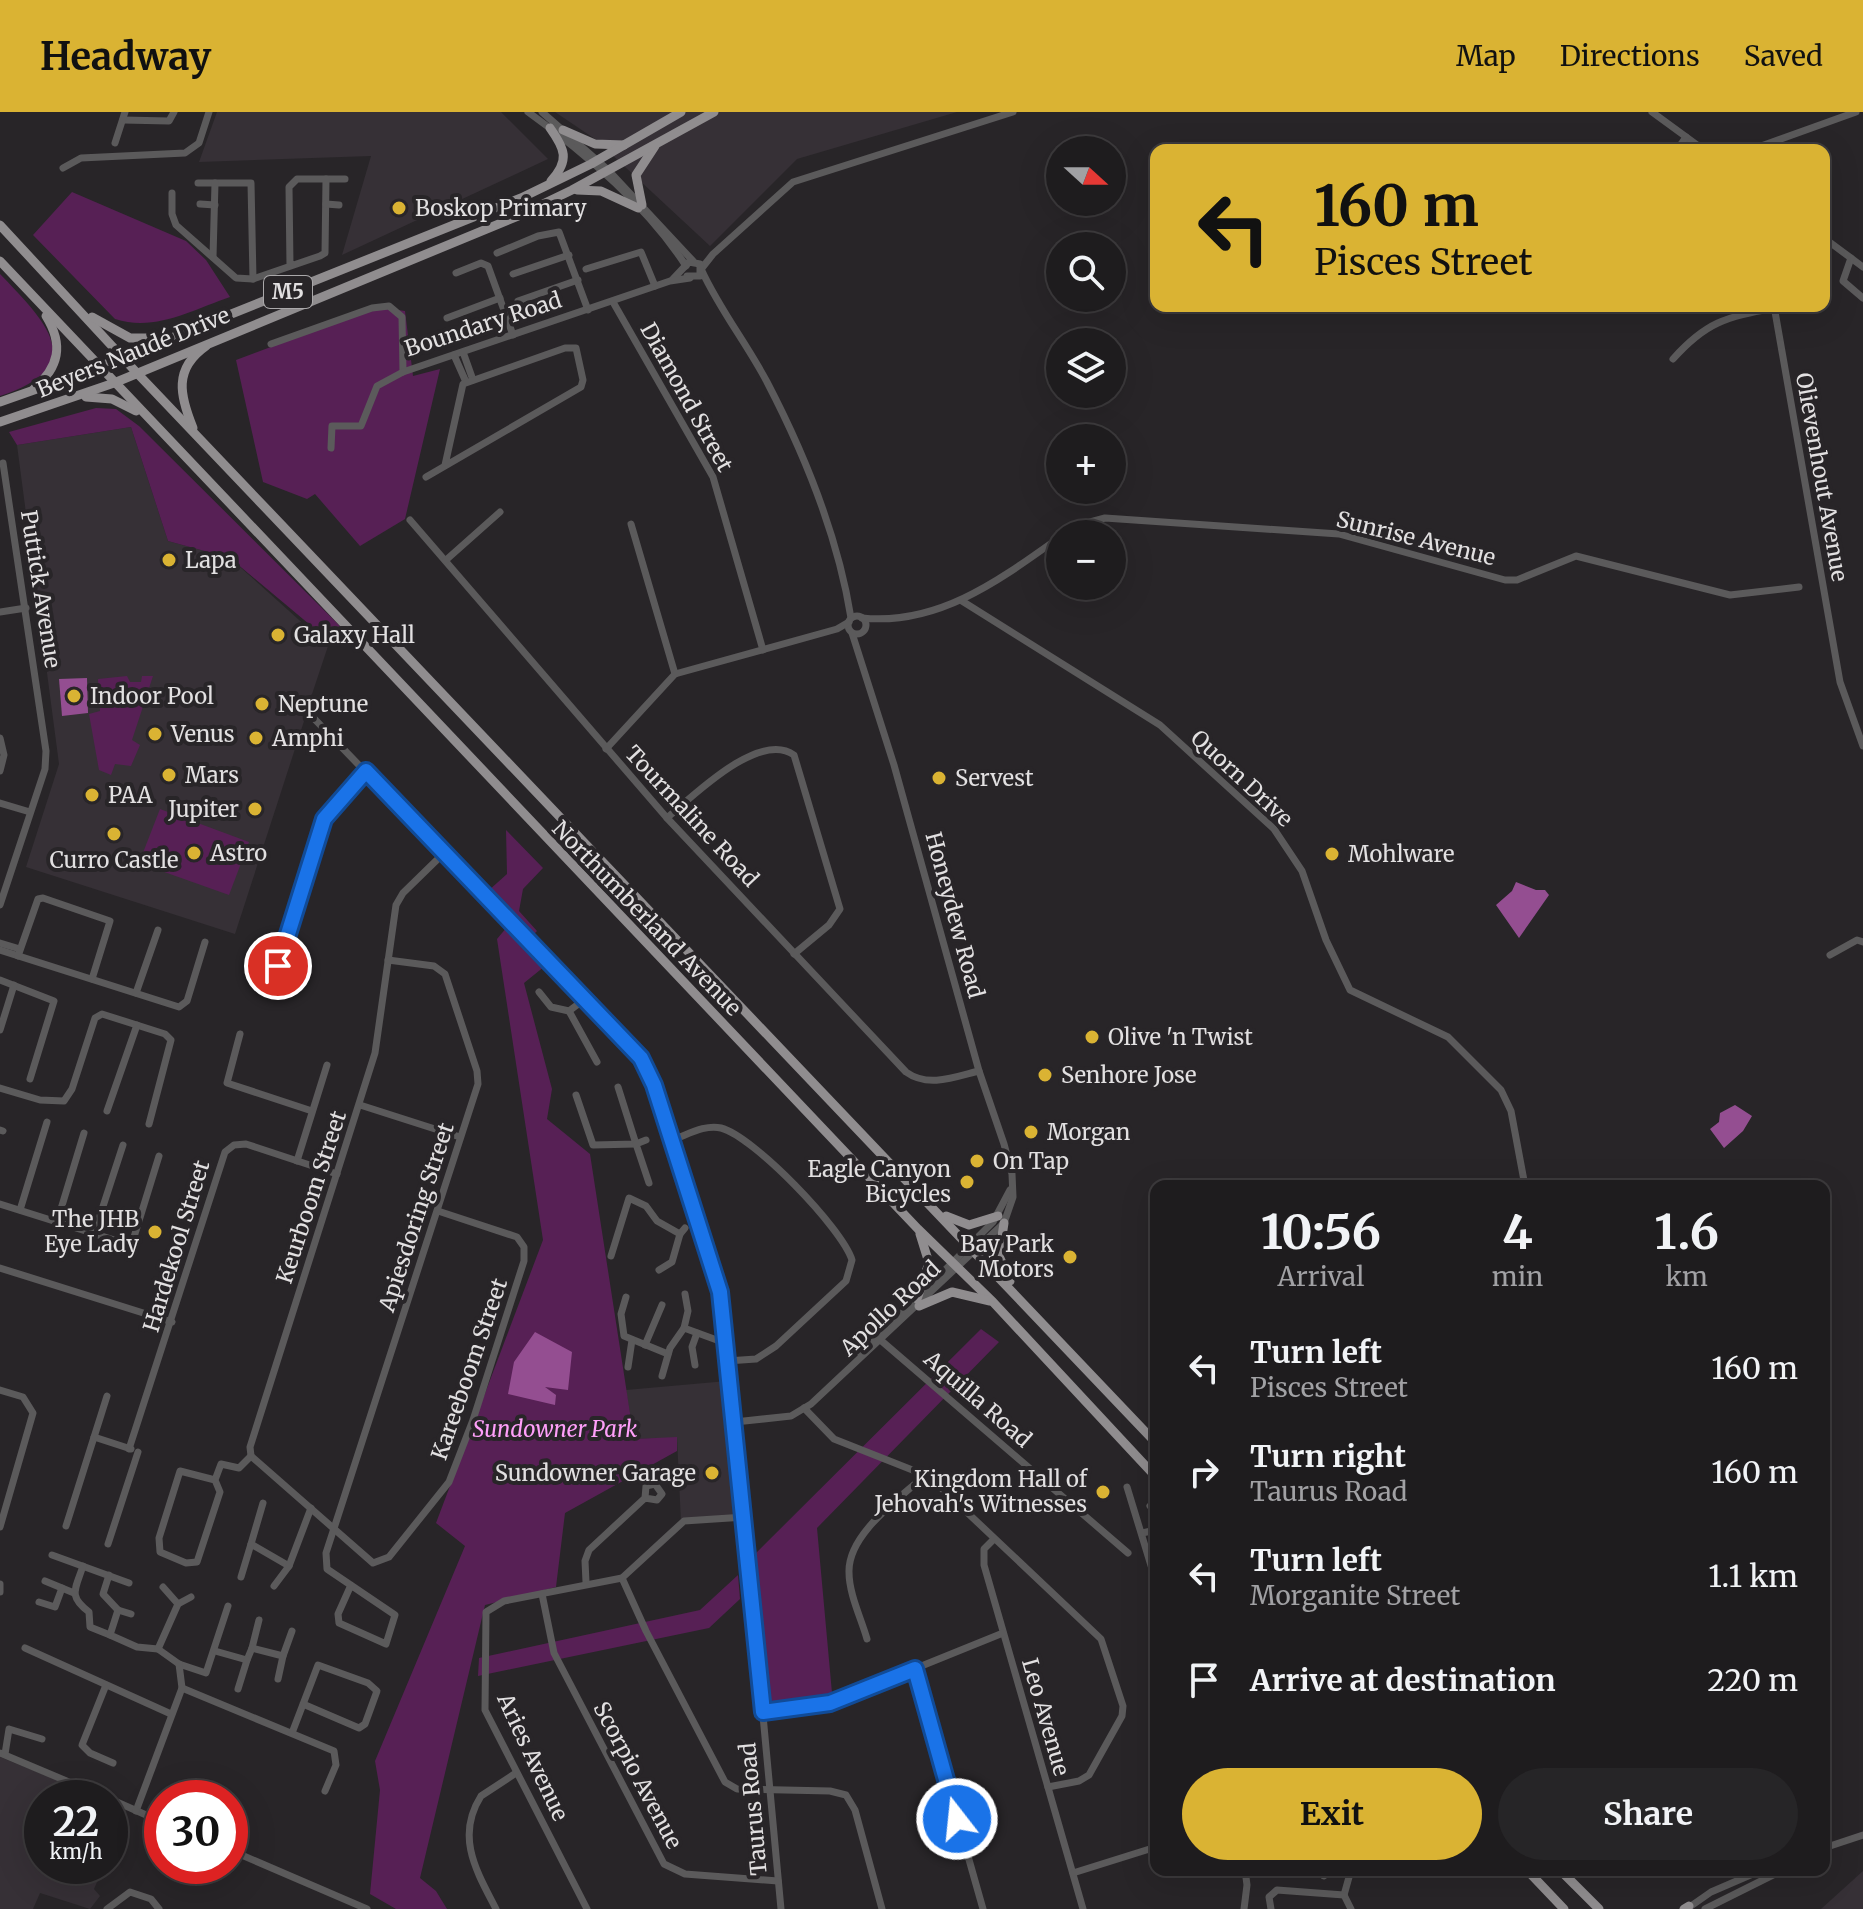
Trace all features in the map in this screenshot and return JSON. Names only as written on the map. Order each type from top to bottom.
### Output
[{"type":"main road","name":"Beyers Naudé Drive","points":[[0,402],[99,367],[546,187],[681,112]]},
{"type":"main road","name":"Beyers Naudé Drive","points":[[0,422],[114,383],[572,190],[714,112]]},
{"type":"main road","points":[[546,187],[565,162],[564,147],[550,128]]},
{"type":"main road","points":[[563,130],[595,144],[625,145]]},
{"type":"main road","points":[[572,190],[601,191],[640,207],[636,175],[657,144]]},
{"type":"main road","points":[[0,225],[68,298],[105,327],[130,338],[181,334]]},
{"type":"main road","points":[[0,261],[32,295],[55,330],[59,346],[53,369],[28,394]]},
{"type":"main road","name":"Northumberland Avenue","points":[[32,295],[1150,1471]]},
{"type":"main road","name":"Northumberland Avenue","points":[[68,298],[1150,1437]]},
{"type":"main road","points":[[195,431],[184,407],[181,379],[188,364],[219,338]]},
{"type":"main road","points":[[74,398],[112,399],[152,422]]},
{"type":"main road","points":[[936,1210],[969,1225],[1001,1219],[999,1256],[1016,1293]]},
{"type":"main road","points":[[918,1229],[929,1263],[918,1302]]},
{"type":"main road","points":[[918,1302],[952,1292],[993,1302]]},
{"type":"main road","points":[[1533,1876],[1564,1909]]},
{"type":"main road","points":[[1566,1876],[1599,1909]]},
{"type":"street","points":[[115,143],[124,116],[169,121],[174,112]]},
{"type":"street","points":[[63,168],[81,158],[185,153],[199,143],[209,112]]},
{"type":"street","points":[[528,112],[594,162]]},
{"type":"street","points":[[542,112],[594,162]]},
{"type":"street","name":"Boundary Road","points":[[271,344],[372,308],[389,306],[402,317],[403,372],[670,281],[713,254],[793,182],[1013,112]]},
{"type":"street","points":[[1652,112],[1696,144]]},
{"type":"street","points":[[1767,144],[1856,112]]},
{"type":"street","points":[[1681,144],[1686,137]]},
{"type":"street","name":"Honeydew Road","points":[[594,162],[640,207],[713,296],[766,381],[798,446],[848,599],[860,655],[979,1071],[1004,1144],[1012,1185],[1012,1204],[1001,1219]]},
{"type":"street","points":[[290,266],[289,187],[297,179],[345,179]]},
{"type":"street","points":[[172,193],[172,214],[176,225],[236,278],[253,279],[325,253],[326,179]]},
{"type":"street","points":[[198,183],[251,183],[253,279]]},
{"type":"street","points":[[213,257],[215,183]]},
{"type":"street","points":[[200,204],[215,205]]},
{"type":"street","points":[[326,204],[339,205]]},
{"type":"street","points":[[497,253],[554,231],[563,236],[588,310]]},
{"type":"street","points":[[1830,242],[1863,267]]},
{"type":"street","points":[[586,269],[641,252],[655,286]]},
{"type":"street","name":"Boundary Road","points":[[690,269],[702,270],[713,254]]},
{"type":"street","points":[[513,274],[569,255]]},
{"type":"street","points":[[1851,258],[1843,281],[1863,298]]},
{"type":"street","points":[[456,273],[486,264],[513,335]]},
{"type":"street","points":[[690,269],[702,270]]},
{"type":"street","name":"Honeydew Road","points":[[702,270],[713,296]]},
{"type":"street","points":[[518,301],[578,280]]},
{"type":"street","points":[[447,318],[500,298]]},
{"type":"street","name":"Diamond Street","points":[[613,302],[713,477],[763,650]]},
{"type":"street","points":[[1673,359],[1691,338],[1717,321],[1754,312]]},
{"type":"street","name":"Olievenhout Avenue","points":[[1775,312],[1840,682],[1863,746]]},
{"type":"street","points":[[426,477],[576,389],[583,380],[580,355],[574,347],[469,381]]},
{"type":"street","points":[[445,465],[456,405],[469,381],[463,352]]},
{"type":"street","points":[[454,355],[469,381]]},
{"type":"street","points":[[331,448],[332,426],[361,426],[377,386],[403,372]]},
{"type":"street","name":"Puttick Avenue","points":[[0,905],[45,769],[46,751],[3,463]]},
{"type":"street","points":[[446,560],[500,512]]},
{"type":"street","name":"Sunrise Avenue","points":[[1091,520],[1132,519],[1339,534],[1511,581],[1576,556],[1730,595],[1799,587]]},
{"type":"street","name":"Tourmaline Road","points":[[410,520],[667,818],[912,1076],[934,1081],[979,1071]]},
{"type":"street","points":[[631,524],[675,674]]},
{"type":"street","name":"Sunrise Avenue","points":[[763,650],[854,623],[921,613],[962,601],[1046,546]]},
{"type":"street","name":"Quorn Drive","points":[[962,601],[1160,725],[1274,829],[1302,871],[1331,953],[1350,990],[1440,1032],[1501,1090],[1509,1102],[1524,1180]]},
{"type":"street","points":[[0,612],[26,608]]},
{"type":"street","name":"Sunrise Avenue","points":[[864,630],[880,620]]},
{"type":"street","points":[[854,623],[864,630]]},
{"type":"street","points":[[854,623],[864,630]]},
{"type":"street","name":"Honeydew Road","points":[[860,655],[864,630]]},
{"type":"street","points":[[606,749],[675,674],[763,650]]},
{"type":"street","name":"Taurus Road","points":[[302,706],[641,1058],[654,1085],[718,1281],[745,1517],[781,1909]]},
{"type":"street","points":[[0,738],[4,755],[0,771]]},
{"type":"street","points":[[667,818],[744,758],[781,750],[794,755],[840,909],[829,925],[794,954]]},
{"type":"street","points":[[278,966],[324,819],[366,771]]},
{"type":"street","points":[[0,803],[30,812]]},
{"type":"street","name":"Keurboom Street","points":[[251,1456],[252,1439],[375,1053],[396,905],[403,893],[444,853]]},
{"type":"street","points":[[19,953],[39,898],[107,917],[111,924],[92,979]]},
{"type":"street","points":[[136,993],[158,930]]},
{"type":"street","points":[[1830,955],[1857,940],[1863,942]]},
{"type":"street","points":[[0,943],[92,979],[183,1006],[205,942]]},
{"type":"street","points":[[0,950],[19,953]]},
{"type":"street","name":"Apiesdoring Street","points":[[351,1585],[326,1566],[478,1077],[448,979],[434,966],[388,960]]},
{"type":"street","points":[[0,980],[54,1001],[30,1079]]},
{"type":"street","points":[[0,1030],[14,985]]},
{"type":"street","points":[[539,992],[551,1007],[569,1011],[597,1062]]},
{"type":"street","points":[[569,1011],[577,1005]]},
{"type":"street","points":[[0,1088],[40,1100],[64,1101],[72,1089],[97,1016],[137,1025],[165,1034],[171,1040],[149,1124]]},
{"type":"street","points":[[107,1111],[137,1025]]},
{"type":"street","points":[[240,1034],[227,1083],[312,1111]]},
{"type":"street","points":[[297,1161],[327,1065]]},
{"type":"street","points":[[618,1087],[649,1183]]},
{"type":"street","points":[[576,1095],[593,1145],[636,1144],[646,1140]]},
{"type":"street","points":[[360,1105],[460,1137]]},
{"type":"street","points":[[20,1210],[47,1122]]},
{"type":"street","points":[[672,1140],[707,1127],[729,1131],[780,1171],[812,1203],[844,1242],[852,1260],[846,1281],[776,1346],[756,1359],[727,1361]]},
{"type":"street","points":[[57,1222],[84,1133]]},
{"type":"street","name":"Hardekool Street","points":[[129,1449],[225,1152],[234,1145],[246,1144],[337,1174]]},
{"type":"street","points":[[94,1234],[123,1145]]},
{"type":"street","points":[[0,1204],[125,1244],[132,1240],[159,1156]]},
{"type":"street","points":[[611,1256],[629,1198],[646,1206],[657,1221],[683,1231],[672,1262],[659,1270]]},
{"type":"street","name":"Kareeboom Street","points":[[336,1528],[373,1563],[389,1557],[441,1495],[473,1420],[525,1252],[517,1237],[438,1211]]},
{"type":"street","points":[[956,1266],[1001,1219]]},
{"type":"street","name":"Apollo Road","points":[[735,1422],[778,1419],[804,1408],[844,1374],[956,1266]]},
{"type":"street","points":[[0,1268],[172,1322]]},
{"type":"street","points":[[662,1376],[668,1354],[684,1328],[688,1313],[685,1294]]},
{"type":"street","points":[[626,1297],[621,1310],[622,1332],[632,1340],[668,1354]]},
{"type":"street","points":[[645,1345],[662,1305]]},
{"type":"street","points":[[684,1328],[725,1343]]},
{"type":"street","points":[[695,1365],[692,1347],[697,1333]]},
{"type":"street","name":"Aquilla Road","points":[[879,1339],[1128,1553]]},
{"type":"street","points":[[628,1367],[632,1340]]},
{"type":"street","points":[[0,1390],[23,1397],[33,1413],[4,1503],[0,1527]]},
{"type":"street","points":[[66,1526],[107,1396]]},
{"type":"street","points":[[804,1408],[834,1439],[924,1476],[1047,1584],[1101,1639],[1123,1706],[1120,1722],[1089,1775],[1048,1787]]},
{"type":"street","points":[[94,1437],[140,1452],[108,1544]]},
{"type":"street","points":[[215,1480],[180,1471],[157,1544],[160,1552],[186,1563],[198,1561],[220,1492],[215,1480],[221,1463],[239,1468],[251,1456],[336,1528]]},
{"type":"street","points":[[867,1639],[849,1576],[852,1559],[859,1541],[924,1476]]},
{"type":"street","points":[[1127,1487],[1150,1561]]},
{"type":"street","points":[[586,1582],[587,1553],[645,1498]]},
{"type":"street","points":[[241,1577],[263,1503]]},
{"type":"street","points":[[274,1586],[289,1566],[311,1508]]},
{"type":"street","points":[[745,1517],[684,1521],[622,1578],[646,1631],[725,1782],[733,1788],[837,1792],[850,1799],[882,1909]]},
{"type":"street","points":[[1142,1533],[1150,1531]]},
{"type":"street","name":"Leo Avenue","points":[[994,1539],[983,1556],[1083,1909]]},
{"type":"street","points":[[251,1544],[289,1566]]},
{"type":"street","points":[[52,1555],[129,1583]]},
{"type":"street","points":[[83,1566],[74,1593],[78,1605],[89,1612],[88,1625],[137,1647],[158,1649],[179,1664],[207,1673],[228,1606]]},
{"type":"street","points":[[109,1575],[103,1594],[118,1610],[131,1614]]},
{"type":"street","name":"Aries Avenue","points":[[587,1909],[516,1773],[484,1701],[486,1612],[495,1603],[586,1582],[622,1578]]},
{"type":"street","points":[[45,1581],[74,1593]]},
{"type":"street","points":[[0,1584],[0,1592]]},
{"type":"street","points":[[351,1585],[395,1615],[387,1643],[377,1642],[339,1623],[338,1614],[351,1585]]},
{"type":"street","points":[[163,1587],[178,1604]]},
{"type":"street","points":[[39,1602],[55,1607],[62,1588]]},
{"type":"street","name":"Scorpio Avenue","points":[[542,1594],[554,1653],[664,1864],[685,1874],[778,1881]]},
{"type":"street","points":[[158,1649],[178,1604],[191,1597]]},
{"type":"street","points":[[110,1635],[118,1610]]},
{"type":"street","points":[[238,1689],[259,1620]]},
{"type":"street","points":[[278,1679],[292,1631]]},
{"type":"street","points":[[763,1712],[830,1703],[1003,1633]]},
{"type":"street","points":[[25,1648],[171,1714]]},
{"type":"street","points":[[252,1648],[283,1656]]},
{"type":"street","points":[[215,1651],[247,1660]]},
{"type":"street","points":[[136,1811],[182,1688],[179,1664]]},
{"type":"street","points":[[292,1733],[303,1704],[320,1664],[368,1683],[377,1691],[365,1724],[359,1728],[303,1704]]},
{"type":"street","points":[[915,1669],[983,1909]]},
{"type":"street","points":[[106,1685],[82,1745],[90,1753],[113,1763]]},
{"type":"street","points":[[182,1688],[330,1748],[337,1755],[325,1791]]},
{"type":"street","points":[[42,1739],[9,1729],[2,1754],[63,1780]]},
{"type":"street","points":[[496,1909],[470,1857],[470,1840],[481,1796],[516,1773]]},
{"type":"street","points":[[128,1808],[144,1814]]},
{"type":"street","points":[[1830,1847],[1863,1835]]},
{"type":"street","points":[[1830,1841],[1838,1845]]},
{"type":"street","points":[[1073,1873],[1150,1849]]},
{"type":"street","points":[[248,1858],[367,1909]]},
{"type":"street","points":[[1244,1909],[1246,1876]]},
{"type":"street","points":[[1349,1876],[1344,1895],[1351,1909]]},
{"type":"street","points":[[1686,1908],[1750,1876]]},
{"type":"street","points":[[1705,1909],[1771,1876]]},
{"type":"street","points":[[1271,1909],[1269,1897],[1277,1890],[1344,1895]]},
{"type":"street","points":[[107,1909],[130,1892],[151,1899],[159,1909]]},
{"type":"street","points":[[337,1909],[341,1897]]},
{"type":"shaded area","name":"Boskop Primary","points":[[217,112],[501,112],[548,159],[342,255],[371,156],[199,162]]},
{"type":"shaded area","points":[[555,112],[957,112],[797,159],[710,246],[595,139]]},
{"type":"shaded area","points":[[131,427],[168,541],[230,558],[328,646],[312,694],[295,710],[305,718],[235,934],[26,867],[59,764],[17,445]]},
{"type":"shaded area","name":"Indoor Pool","points":[[87,678],[88,713],[62,716],[59,679]]},
{"type":"shaded area","points":[[1516,882],[1545,890],[1549,895],[1519,938],[1496,905],[1512,891]]},
{"type":"shaded area","points":[[1735,1105],[1752,1116],[1743,1131],[1724,1148],[1710,1129],[1719,1122],[1720,1113]]},
{"type":"shaded area","points":[[535,1332],[572,1352],[568,1390],[545,1387],[556,1395],[555,1405],[508,1394],[514,1362]]},
{"type":"shaded area","points":[[727,1381],[740,1518],[681,1522],[677,1438],[634,1439],[626,1390]]},
{"type":"shaded area","points":[[0,1757],[57,1780],[24,1780],[24,1884],[96,1884],[94,1889],[100,1896],[90,1909],[40,1893],[33,1909],[0,1909]]},
{"type":"shaded area","points":[[1863,1871],[1863,1909],[1821,1909]]},
{"type":"green space","points":[[72,192],[186,241],[206,260],[230,297],[159,321],[144,323],[115,319],[33,235]]},
{"type":"green space","points":[[0,274],[44,325],[51,341],[52,356],[45,371],[29,384],[0,396]]},
{"type":"green space","points":[[378,307],[405,311],[413,376],[440,369],[405,519],[360,546],[315,494],[307,499],[263,482],[236,360]]},
{"type":"green space","points":[[96,408],[116,409],[139,426],[342,628],[334,645],[230,558],[168,541],[131,427],[17,445],[9,432]]},
{"type":"green space","points":[[127,676],[130,682],[141,682],[142,676],[153,676],[132,740],[140,745],[131,766],[115,764],[111,775],[99,770],[89,714],[100,711],[98,679]]},
{"type":"green space","name":"Astro","points":[[160,809],[249,842],[229,895],[139,863]]},
{"type":"green space","points":[[506,830],[543,868],[523,889],[519,911],[537,931],[530,938],[488,891],[507,874]]},
{"type":"green space","name":"Sundowner Park","points":[[507,927],[545,966],[524,983],[552,1089],[547,1119],[590,1154],[634,1439],[677,1437],[677,1451],[565,1513],[556,1587],[485,1605],[420,1878],[436,1891],[447,1909],[396,1909],[370,1894],[380,1790],[375,1761],[465,1546],[436,1523],[543,1240],[497,939]]},
{"type":"green space","points":[[981,1329],[999,1342],[817,1528],[832,1693],[772,1714],[754,1555]]},
{"type":"green space","points":[[738,1575],[740,1599],[709,1628],[478,1676],[479,1658],[700,1610]]},
{"type":"place","name":"Boskop Primary","points":[[399,208]]},
{"type":"place","name":"Lapa","points":[[169,560]]},
{"type":"place","name":"Galaxy Hall","points":[[278,635]]},
{"type":"place","name":"Indoor Pool","points":[[74,696]]},
{"type":"place","name":"Neptune","points":[[262,704]]},
{"type":"place","name":"Venus","points":[[155,734]]},
{"type":"place","name":"Amphi","points":[[256,738]]},
{"type":"place","name":"Mars","points":[[169,775]]},
{"type":"place","name":"Servest","points":[[939,778]]},
{"type":"place","name":"PAA","points":[[92,795]]},
{"type":"place","name":"Jupiter","points":[[255,809]]},
{"type":"place","name":"Curro Castle","points":[[114,834]]},
{"type":"place","name":"Astro","points":[[194,853]]},
{"type":"place","name":"Mohlware","points":[[1332,854]]},
{"type":"place","name":"Olive 'n Twist","points":[[1092,1037]]},
{"type":"place","name":"Senhore Jose","points":[[1045,1075]]},
{"type":"place","name":"Morgan","points":[[1031,1132]]},
{"type":"place","name":"On Tap","points":[[977,1161]]},
{"type":"place","name":"Eagle Canyon Bicycles","points":[[967,1182]]},
{"type":"place","name":"The JHB Eye Lady","points":[[155,1232]]},
{"type":"place","name":"Bay Park Motors","points":[[1070,1257]]},
{"type":"place","name":"Sundowner Garage","points":[[712,1473]]},
{"type":"place","name":"Kingdom Hall of Jehovah's Witnesses","points":[[1103,1492]]},
{"type":"route","points":[[278,966],[324,819],[329,809],[366,771],[641,1058],[654,1085],[718,1281],[742,1482],[763,1712],[830,1703],[915,1669],[957,1819]]}]
